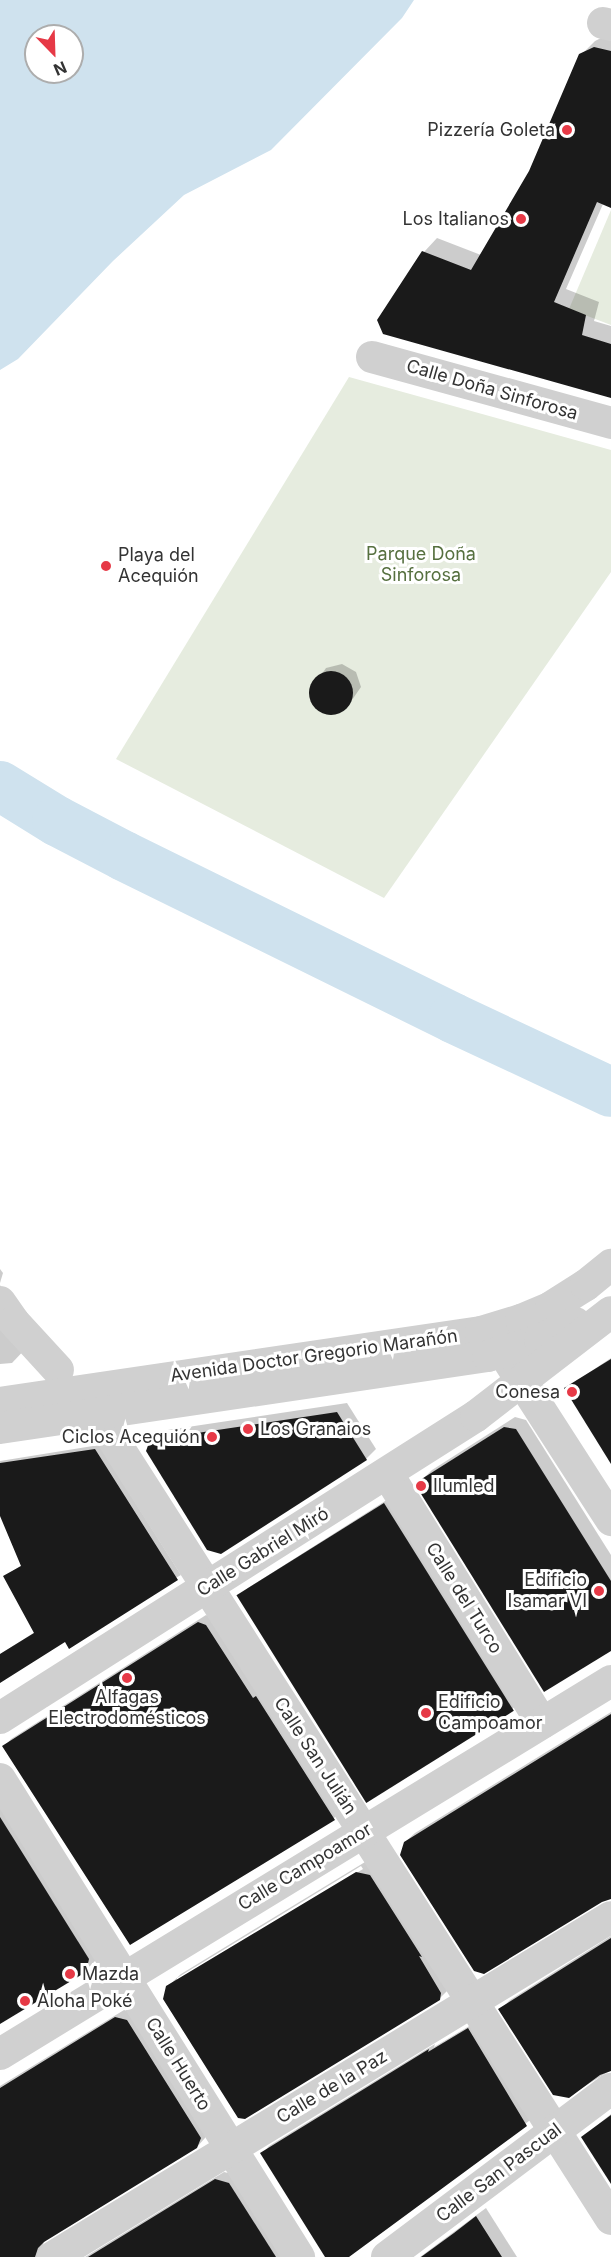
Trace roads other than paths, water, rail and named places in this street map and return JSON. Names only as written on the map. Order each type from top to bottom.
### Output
[{"type":"street","name":"Calle Doña Sinforosa","points":[[372,357],[611,423]]},
{"type":"street","name":"Avenida Doctor Gregorio Marañón","points":[[0,1402],[492,1342],[521,1320],[551,1307],[586,1286],[611,1265]]},
{"type":"street","name":"Avenida Doctor Gregorio Marañón","points":[[0,1428],[97,1414],[571,1326],[611,1299]]},
{"type":"street","points":[[0,1302],[14,1322],[58,1370]]},
{"type":"street","name":"Calle Gabriel Miró","points":[[0,1718],[476,1416],[611,1312]]},
{"type":"street","points":[[492,1342],[522,1380],[611,1520]]},
{"type":"street","name":"Calle San Julián","points":[[97,1414],[611,2219]]},
{"type":"street","name":"Calle del Turco","points":[[387,1473],[542,1723]]},
{"type":"street","name":"Calle Campoamor","points":[[0,2054],[611,1681]]},
{"type":"street","name":"Calle Huerto","points":[[0,1779],[299,2257]]},
{"type":"street","name":"Calle de la Paz","points":[[53,2257],[611,1917]]},
{"type":"street","name":"Calle San Pascual","points":[[387,2257],[611,2089]]},
{"type":"water","points":[[0,0],[414,0],[402,18],[271,150],[184,195],[113,261],[18,359],[0,370]]},
{"type":"waterway","points":[[0,786],[57,821],[124,856],[453,1018],[611,1092]]},
{"type":"place","name":"Pizzería Goleta","points":[[567,130]]},
{"type":"place","name":"Los Italianos","points":[[521,219]]},
{"type":"place","name":"Playa del Acequión","points":[[106,566]]},
{"type":"place","name":"Conesa","points":[[572,1392]]},
{"type":"place","name":"Los Granaios","points":[[248,1429]]},
{"type":"place","name":"Ciclos Acequión","points":[[212,1437]]},
{"type":"place","name":"Ilumled","points":[[421,1486]]},
{"type":"place","name":"Edificio Isamar VI","points":[[599,1591]]},
{"type":"place","name":"Alfagas Electrodomésticos","points":[[127,1678]]},
{"type":"place","name":"Edificio Campoamor","points":[[426,1713]]},
{"type":"place","name":"Mazda","points":[[70,1974]]},
{"type":"place","name":"Aloha Poké","points":[[25,2001]]},
{"type":"park label","name":"Parque Doña Sinforosa","points":[[421,565]]}]
